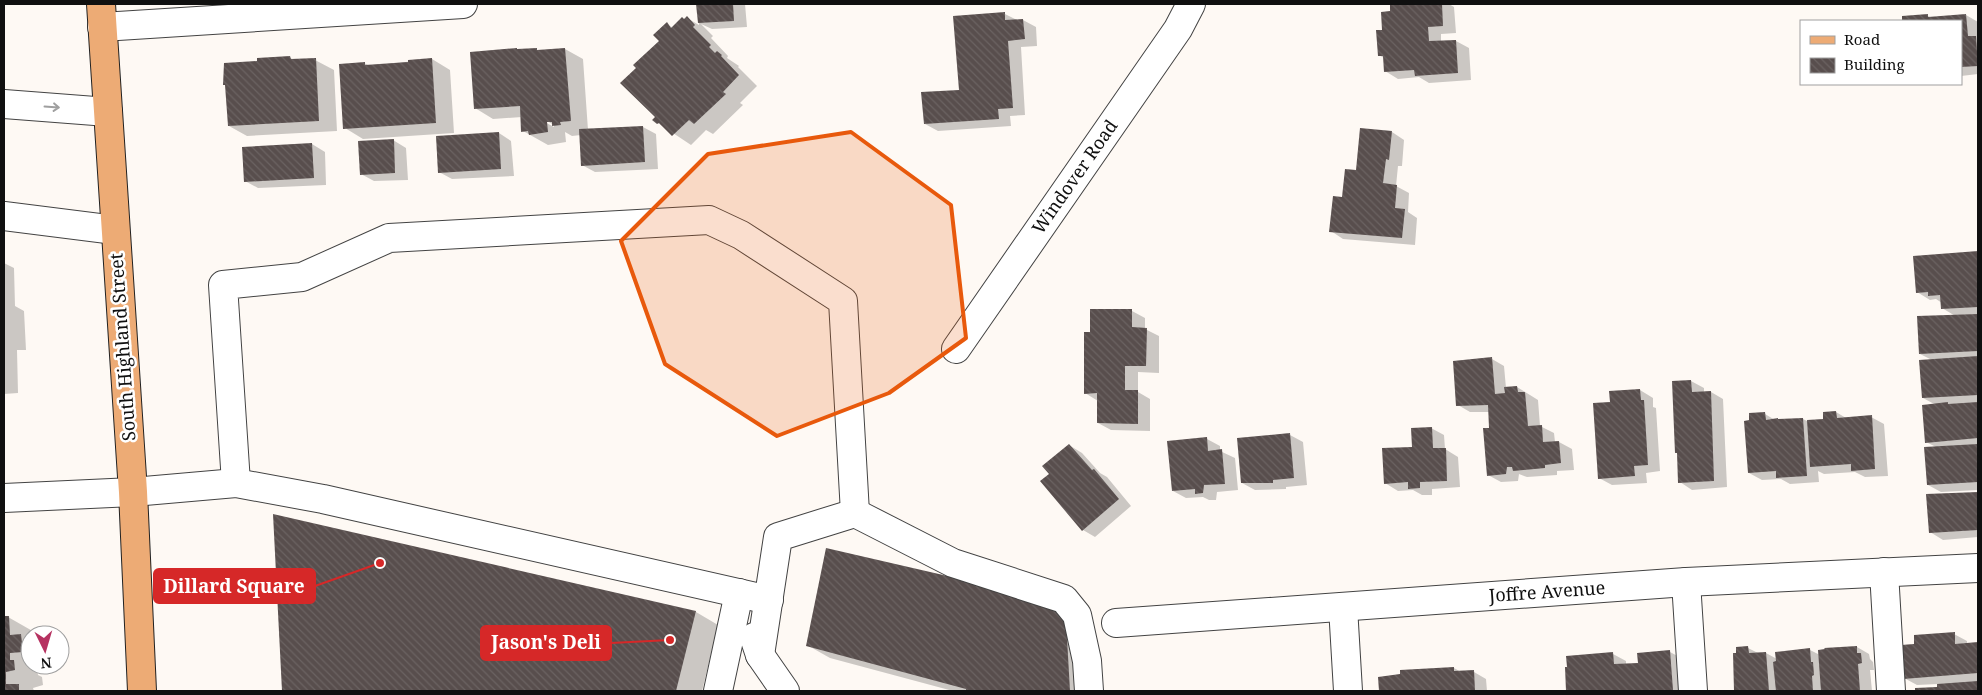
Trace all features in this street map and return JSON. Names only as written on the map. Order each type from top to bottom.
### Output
[{"type":"main road","name":"South Highland Street","points":[[101,15],[132,492],[142,691]]},
{"type":"street","points":[[101,15],[463,4]]},
{"type":"street","name":"Windover Road","points":[[956,349],[1178,29],[1191,4]]},
{"type":"street","points":[[4,104],[108,112]]},
{"type":"street","points":[[4,216],[115,230]]},
{"type":"street","points":[[236,483],[222,286],[302,277],[389,238],[709,220],[741,235],[843,301],[854,513]]},
{"type":"street","points":[[4,498],[132,492],[236,483],[323,499],[769,600]]},
{"type":"street","points":[[760,655],[778,537],[854,513],[954,562],[1064,599],[1076,615],[1087,661],[1088,691]]},
{"type":"street","name":"Joffre Avenue","points":[[1116,623],[1686,582],[1978,568]]},
{"type":"street","points":[[1884,572],[1890,691]]},
{"type":"street","points":[[1686,582],[1693,691]]},
{"type":"street","points":[[739,594],[760,655],[785,691]]},
{"type":"street","points":[[718,691],[739,594]]},
{"type":"street","points":[[1343,608],[1348,691]]},
{"type":"highlighted area","points":[[851,132],[951,205],[966,338],[889,393],[777,436],[665,364],[621,241],[708,154]]},
{"type":"building","points":[[696,4],[733,4],[734,21],[698,23]]},
{"type":"building","points":[[1390,4],[1442,4],[1443,26],[1428,27],[1429,41],[1456,40],[1458,73],[1415,76],[1414,70],[1384,72],[1383,56],[1378,56],[1376,30],[1382,30],[1381,12],[1390,11]]},
{"type":"building","points":[[1005,12],[1005,20],[1023,19],[1025,39],[1008,41],[1013,108],[998,109],[999,119],[924,124],[921,92],[959,90],[953,16]]},
{"type":"building","points":[[1928,14],[1928,17],[1966,14],[1968,36],[1976,36],[1978,66],[1962,67],[1962,20],[1902,20],[1902,16]]},
{"type":"building","points":[[687,16],[695,25],[693,27],[711,45],[709,47],[715,53],[717,51],[722,55],[739,75],[723,92],[726,94],[694,124],[689,120],[672,136],[659,123],[657,124],[652,120],[655,117],[620,83],[636,68],[633,65],[659,41],[653,35],[667,22],[671,28],[682,17],[684,19]]},
{"type":"building","points":[[537,48],[537,50],[565,48],[571,121],[560,122],[561,125],[552,126],[552,122],[547,122],[548,132],[529,135],[528,131],[521,132],[520,106],[474,109],[470,52]]},
{"type":"building","points":[[290,56],[291,59],[316,58],[319,121],[228,126],[225,85],[223,85],[224,63]]},
{"type":"building","points":[[432,58],[436,123],[343,129],[339,64],[365,62],[365,65]]},
{"type":"building","points":[[643,126],[645,162],[581,166],[579,129]]},
{"type":"building","points":[[1360,128],[1392,131],[1389,160],[1386,159],[1383,183],[1397,185],[1395,208],[1405,209],[1402,238],[1329,232],[1333,196],[1342,197],[1345,169],[1356,170]]},
{"type":"building","points":[[499,132],[501,169],[438,173],[436,136]]},
{"type":"building","points":[[394,139],[395,173],[360,175],[358,141]]},
{"type":"building","points":[[312,143],[314,178],[244,182],[242,147]]},
{"type":"building","points":[[1978,251],[1978,307],[1941,309],[1940,295],[1928,296],[1928,292],[1916,293],[1913,256]]},
{"type":"building","points":[[1090,309],[1132,309],[1132,327],[1147,328],[1146,366],[1125,366],[1125,390],[1138,390],[1138,424],[1097,423],[1097,393],[1084,394],[1084,332],[1090,332]]},
{"type":"building","points":[[1978,314],[1978,351],[1919,354],[1917,316]]},
{"type":"building","points":[[1978,356],[1978,395],[1922,398],[1919,360]]},
{"type":"building","points":[[1492,357],[1495,394],[1505,393],[1504,387],[1517,386],[1518,392],[1525,392],[1528,426],[1542,425],[1543,442],[1559,441],[1561,463],[1545,465],[1545,468],[1513,471],[1512,467],[1507,467],[1506,474],[1487,476],[1483,428],[1489,428],[1488,405],[1456,406],[1453,361]]},
{"type":"building","points":[[1691,380],[1692,392],[1711,391],[1714,481],[1678,483],[1672,381]]},
{"type":"building","points":[[1640,389],[1641,400],[1644,400],[1648,465],[1634,466],[1635,476],[1598,479],[1593,403],[1610,402],[1609,391]]},
{"type":"building","points":[[1948,402],[1948,404],[1978,402],[1978,438],[1925,443],[1922,405]]},
{"type":"building","points":[[1836,411],[1837,418],[1872,415],[1875,469],[1851,471],[1851,464],[1810,467],[1807,420],[1823,419],[1823,412]]},
{"type":"building","points":[[1765,412],[1766,420],[1803,418],[1807,476],[1776,478],[1776,471],[1748,473],[1744,421],[1749,420],[1749,413]]},
{"type":"building","points":[[1432,427],[1433,448],[1446,448],[1447,481],[1420,482],[1420,488],[1408,489],[1408,482],[1384,484],[1382,448],[1412,447],[1411,428]]},
{"type":"building","points":[[1290,433],[1294,478],[1273,480],[1273,483],[1241,483],[1237,438]]},
{"type":"building","points":[[1207,437],[1208,451],[1222,449],[1225,484],[1204,485],[1203,493],[1195,494],[1195,489],[1172,491],[1167,441]]},
{"type":"building","points":[[1069,444],[1092,470],[1094,469],[1119,499],[1082,531],[1040,481],[1049,474],[1042,466]]},
{"type":"building","points":[[1978,444],[1978,482],[1927,485],[1924,447]]},
{"type":"building","points":[[1978,492],[1978,530],[1929,533],[1926,494]]},
{"type":"building","points":[[273,514],[696,611],[676,691],[282,691]]},
{"type":"building","points":[[826,548],[1065,603],[1070,691],[966,691],[966,689],[806,646]]},
{"type":"building","points":[[4,616],[9,616],[10,635],[20,634],[20,652],[10,653],[10,660],[14,660],[15,670],[6,672],[6,684],[19,684],[19,691],[4,691]]},
{"type":"building","points":[[1955,632],[1955,644],[1978,642],[1978,673],[1903,679],[1901,645],[1914,644],[1914,635]]},
{"type":"building","points":[[1748,646],[1749,653],[1766,652],[1769,691],[1734,691],[1733,653],[1736,653],[1736,647]]},
{"type":"building","points":[[1857,646],[1857,653],[1861,653],[1862,663],[1858,664],[1860,691],[1821,691],[1818,650]]},
{"type":"building","points":[[1810,648],[1814,675],[1812,676],[1813,691],[1776,691],[1773,662],[1776,661],[1775,652]]},
{"type":"building","points":[[1670,650],[1673,690],[1566,691],[1566,656],[1613,652],[1614,664],[1638,663],[1637,653]]},
{"type":"building","points":[[1454,667],[1454,671],[1474,670],[1475,691],[1379,691],[1378,677],[1400,674],[1400,670]]},
{"type":"building","points":[[1978,681],[1978,691],[1915,691],[1915,688],[1937,687],[1937,684]]},
{"type":"place","name":"Dillard Square","points":[[380,563]]},
{"type":"place","name":"Jason's Deli","points":[[670,640]]}]
